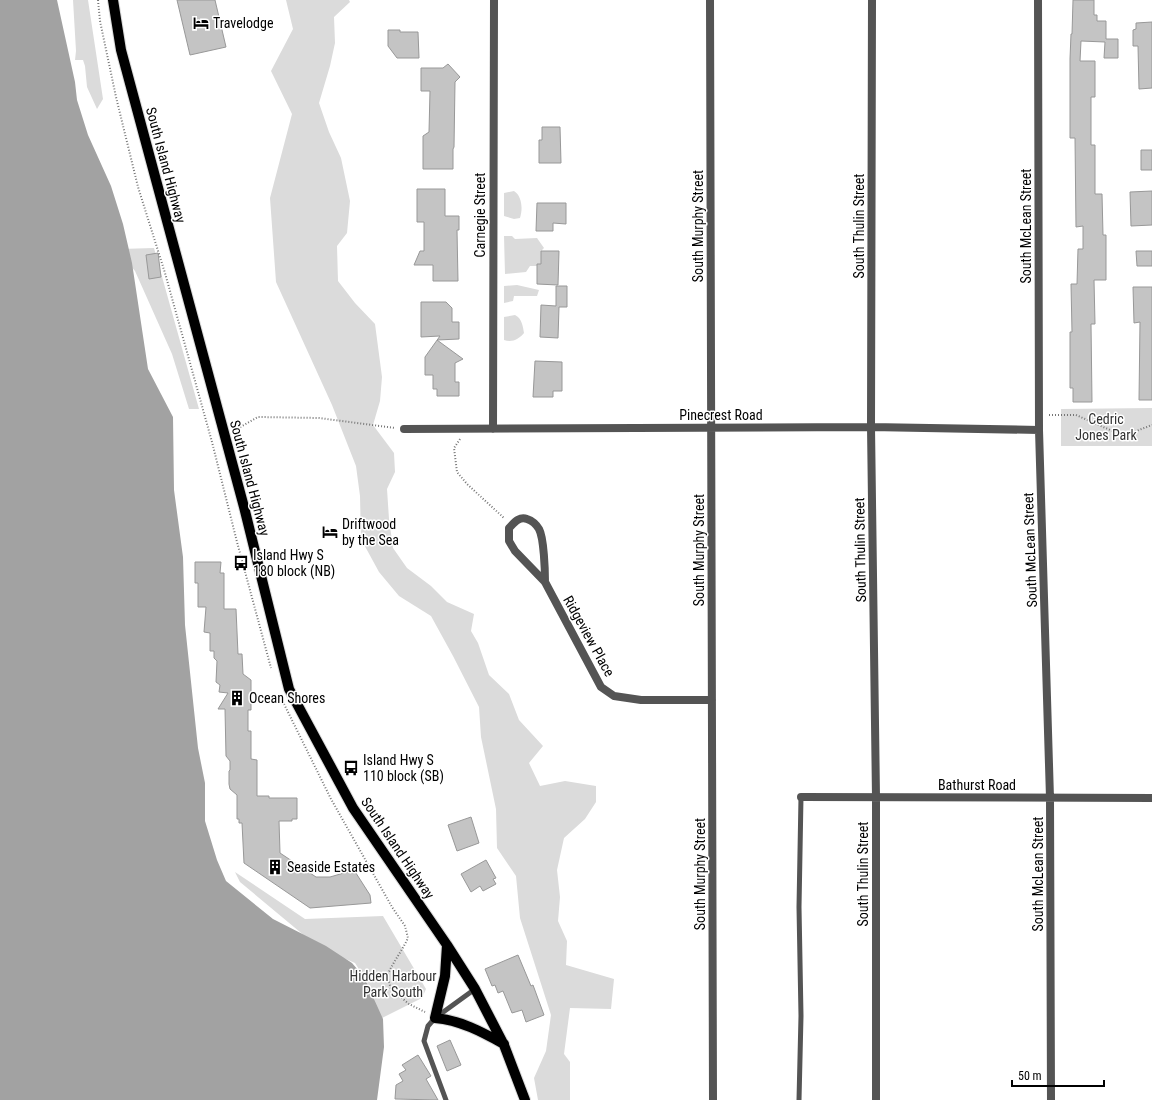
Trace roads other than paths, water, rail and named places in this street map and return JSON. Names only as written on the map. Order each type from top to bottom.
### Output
[{"type":"main road","name":"South Island Highway","points":[[113,0],[121,50],[244,507],[289,689],[353,808],[447,944],[475,989],[504,1045],[525,1100]]},
{"type":"main road","points":[[447,944],[445,976],[435,1018],[448,1019],[461,1023],[482,1032],[504,1045]]},
{"type":"street","name":"Carnegie Street","points":[[493,430],[494,0]]},
{"type":"street","name":"South Murphy Street","points":[[710,0],[713,1100]]},
{"type":"street","name":"South Thulin Street","points":[[872,0],[871,427],[876,797],[876,1100]]},
{"type":"street","name":"South McLean Street","points":[[1038,0],[1039,430],[1050,798],[1052,1100]]},
{"type":"street","name":"Pinecrest Road","points":[[404,430],[871,427],[1039,430]]},
{"type":"street","name":"Ridgeview Place","points":[[545,582],[544,557],[540,530],[534,522],[524,518],[516,520],[509,528],[509,541],[515,551],[545,582],[601,687],[614,696],[641,700],[712,700]]},
{"type":"street","name":"Bathurst Road","points":[[802,797],[1152,798]]},
{"type":"lane","points":[[799,1100],[799,907],[802,797]]},
{"type":"lane","points":[[446,1100],[424,1041],[428,1026],[435,1018],[475,989]]},
{"type":"place","name":"Travelodge","points":[[201,23]]},
{"type":"place","name":"Driftwood by the Sea","points":[[330,532]]},
{"type":"place","name":"Island Hwy S 180 block (NB)","points":[[241,563]]},
{"type":"place","name":"Ocean Shores","points":[[237,698]]},
{"type":"place","name":"Island Hwy S 110 block (SB)","points":[[351,768]]},
{"type":"place","name":"Seaside Estates","points":[[275,867]]},
{"type":"park label","name":"Cedric Jones Park","points":[[1106,428]]},
{"type":"park label","name":"Hidden Harbour Park South","points":[[393,984]]}]
